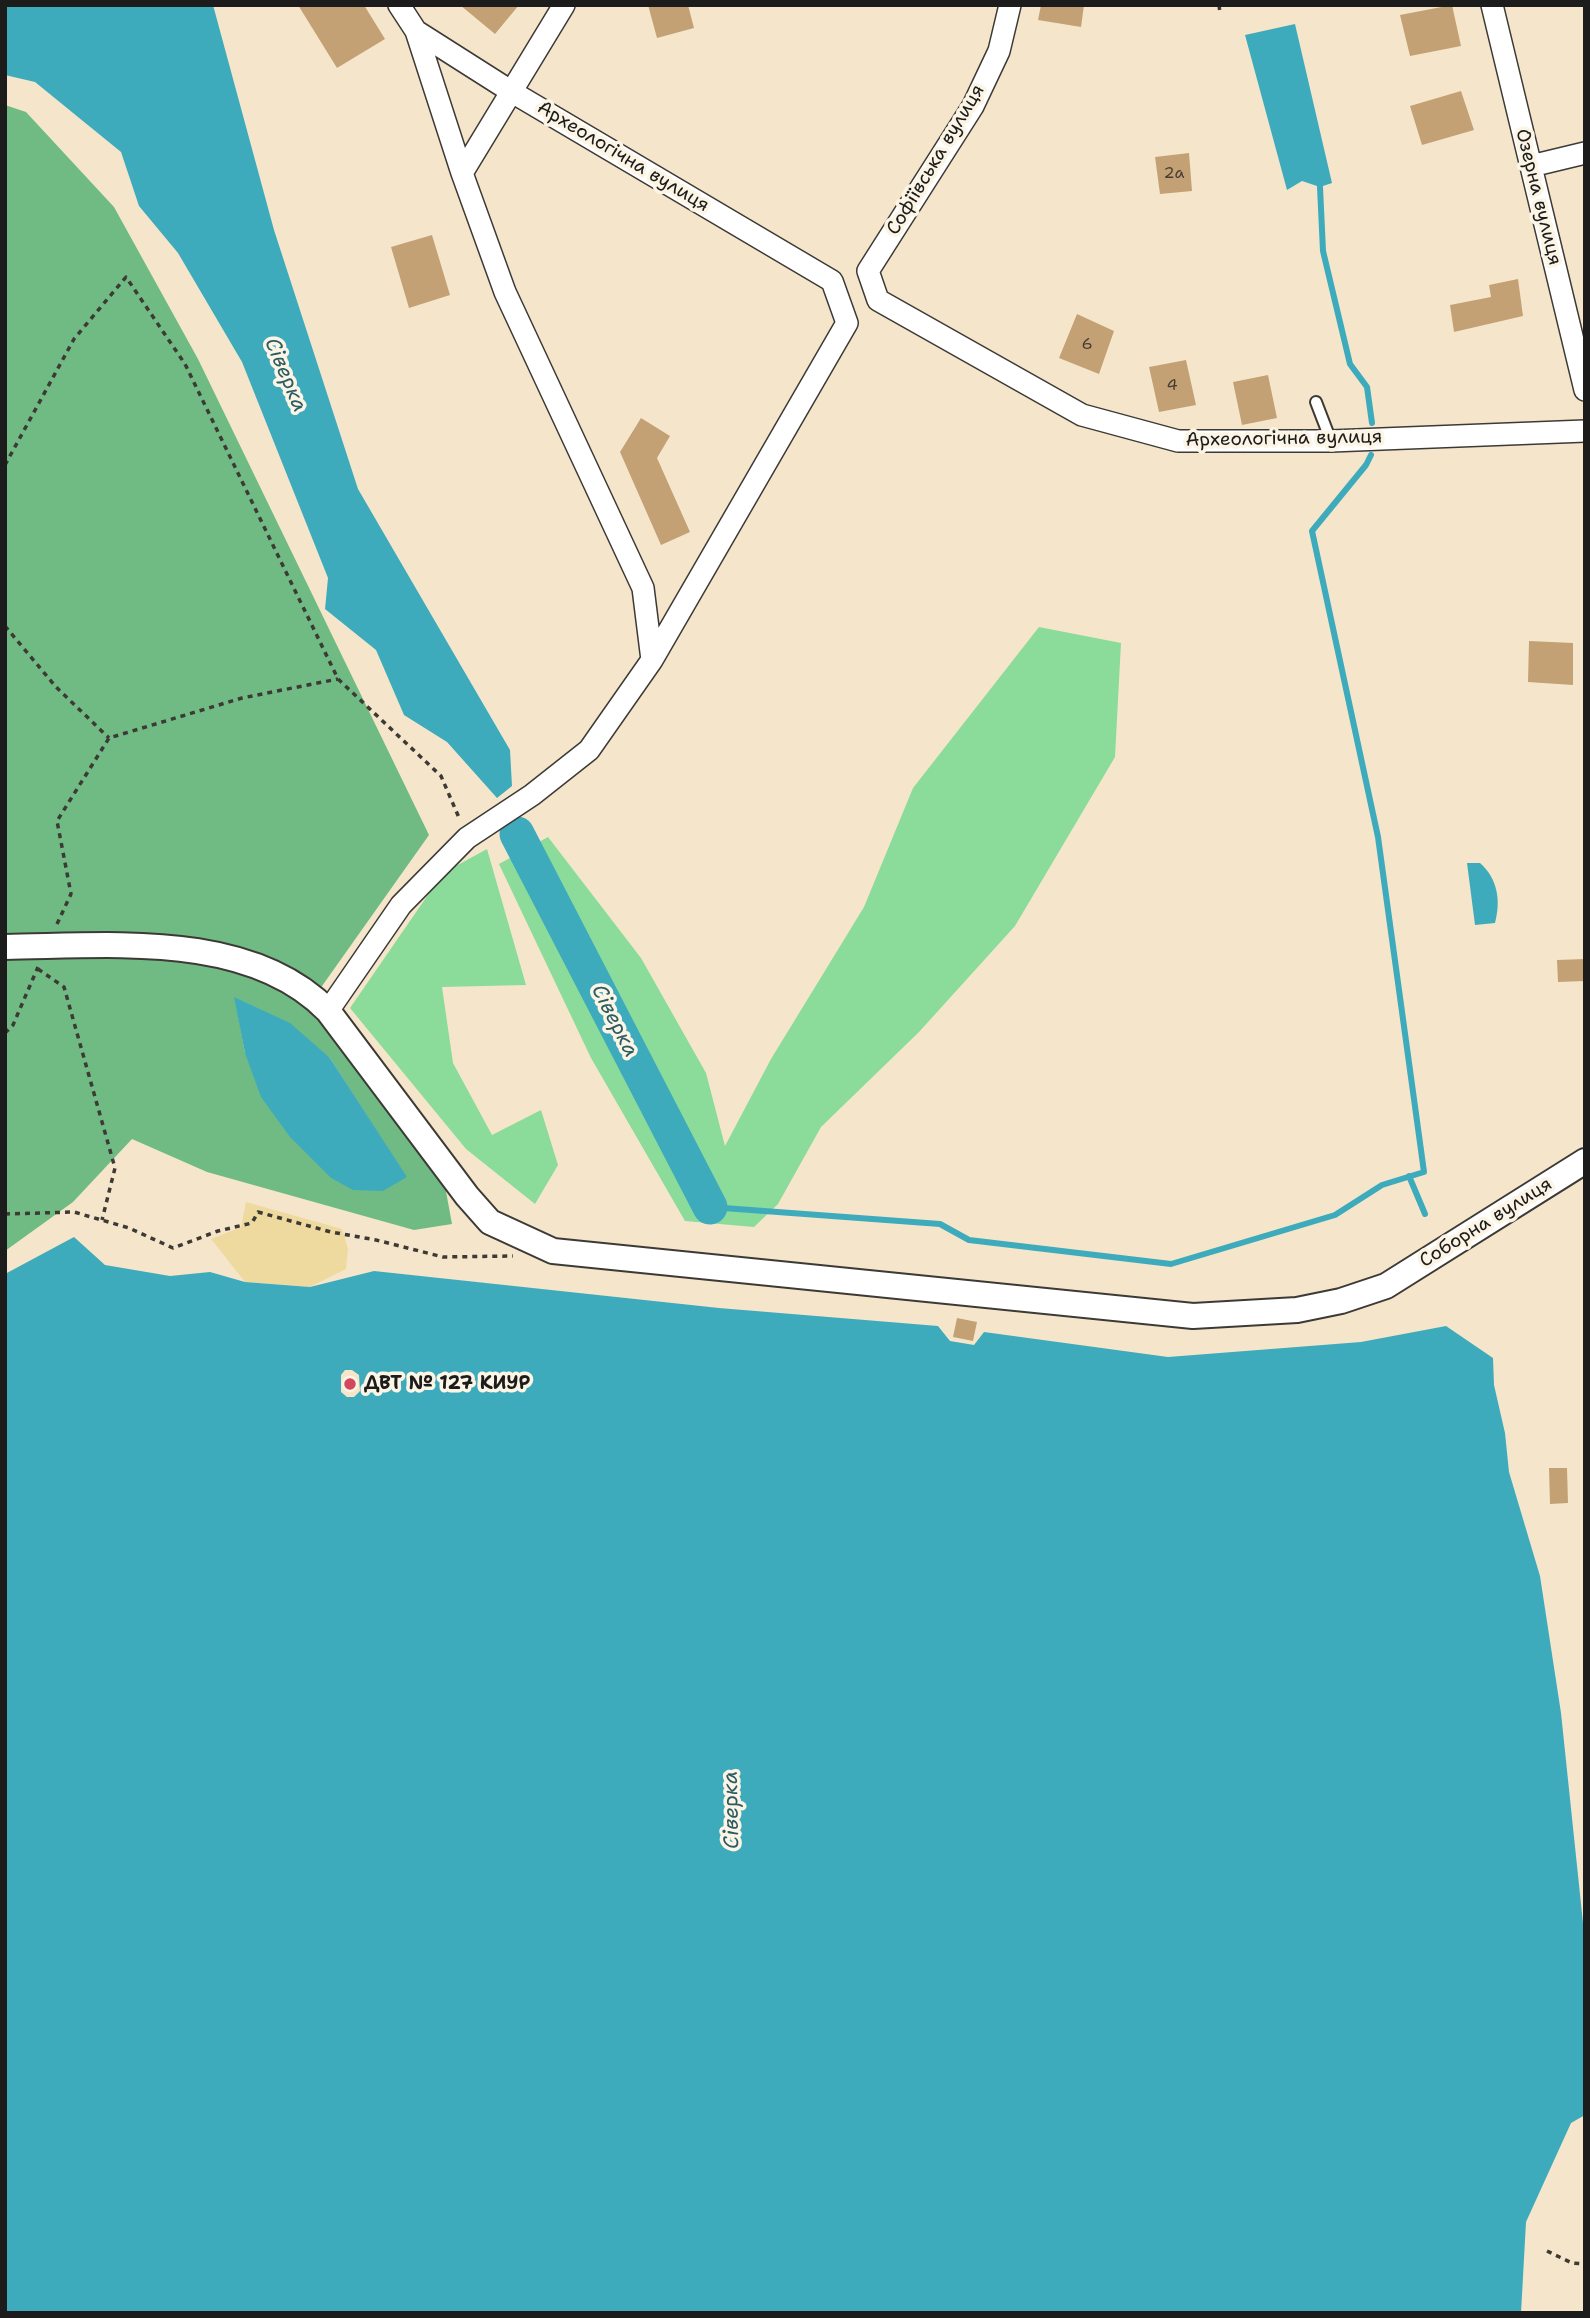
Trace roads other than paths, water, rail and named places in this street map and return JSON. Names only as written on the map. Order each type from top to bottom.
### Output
[{"type":"street","points":[[328,1011],[401,905],[467,838],[532,795],[589,750],[652,660],[643,588],[505,292],[462,173],[416,30],[399,5]]},
{"type":"street","points":[[462,173],[564,5]]},
{"type":"street","name":"Софіївська вулиця","points":[[868,271],[973,106],[999,51],[1010,5]]},
{"type":"street","name":"Озерна вулиця","points":[[1492,5],[1585,390]]},
{"type":"street","name":"Археологічна вулиця","points":[[416,30],[512,92],[832,281],[847,323],[652,660]]},
{"type":"street","points":[[1531,166],[1585,153]]},
{"type":"street","name":"Археологічна вулиця","points":[[868,271],[878,300],[1082,415],[1178,441],[1331,440],[1585,430]]},
{"type":"street","name":"Соборна вулиця","points":[[5,947],[42,958],[145,946],[205,952],[269,970],[314,997],[328,1011],[467,1196],[490,1222],[552,1251],[1193,1316],[1297,1310],[1341,1301],[1386,1286],[1585,1161]]},
{"type":"lane","points":[[1316,402],[1331,440]]},
{"type":"water","points":[[5,5],[213,5],[274,230],[358,489],[510,750],[512,786],[497,798],[447,742],[404,715],[376,650],[325,609],[328,578],[242,362],[178,253],[139,206],[121,152],[35,82],[5,75]]},
{"type":"water","points":[[1295,24],[1332,183],[1320,187],[1302,181],[1287,190],[1245,35]]},
{"type":"water","points":[[1467,863],[1480,863],[1491,876],[1498,899],[1495,923],[1475,925]]},
{"type":"water","points":[[234,997],[290,1023],[330,1058],[407,1177],[383,1191],[353,1190],[331,1178],[290,1137],[261,1097],[245,1053]]},
{"type":"water","points":[[74,1237],[105,1265],[170,1276],[210,1272],[245,1282],[310,1287],[374,1271],[719,1308],[938,1326],[950,1341],[974,1345],[984,1332],[1168,1357],[1361,1342],[1446,1326],[1493,1358],[1494,1385],[1505,1433],[1509,1472],[1540,1576],[1561,1713],[1585,1942],[1585,2115],[1571,2123],[1526,2222],[1521,2313],[5,2313],[5,1274]],"holes":[[[345,1370],[352,1370],[359,1375],[360,1391],[354,1397],[347,1397],[341,1392],[341,1375]]]},
{"type":"waterway","points":[[1320,187],[1323,251],[1350,364],[1367,387],[1372,423]]},
{"type":"waterway","points":[[710,1207],[940,1224],[969,1240],[1171,1264],[1335,1215],[1382,1185],[1424,1172],[1378,837],[1312,531],[1366,465],[1371,455]]},
{"type":"waterway","name":"Сіверка","points":[[517,834],[710,1207]]},
{"type":"waterway","points":[[1409,1176],[1425,1214]]},
{"type":"place","name":"ДВТ № 127 КИУР","points":[[350,1384]]}]
